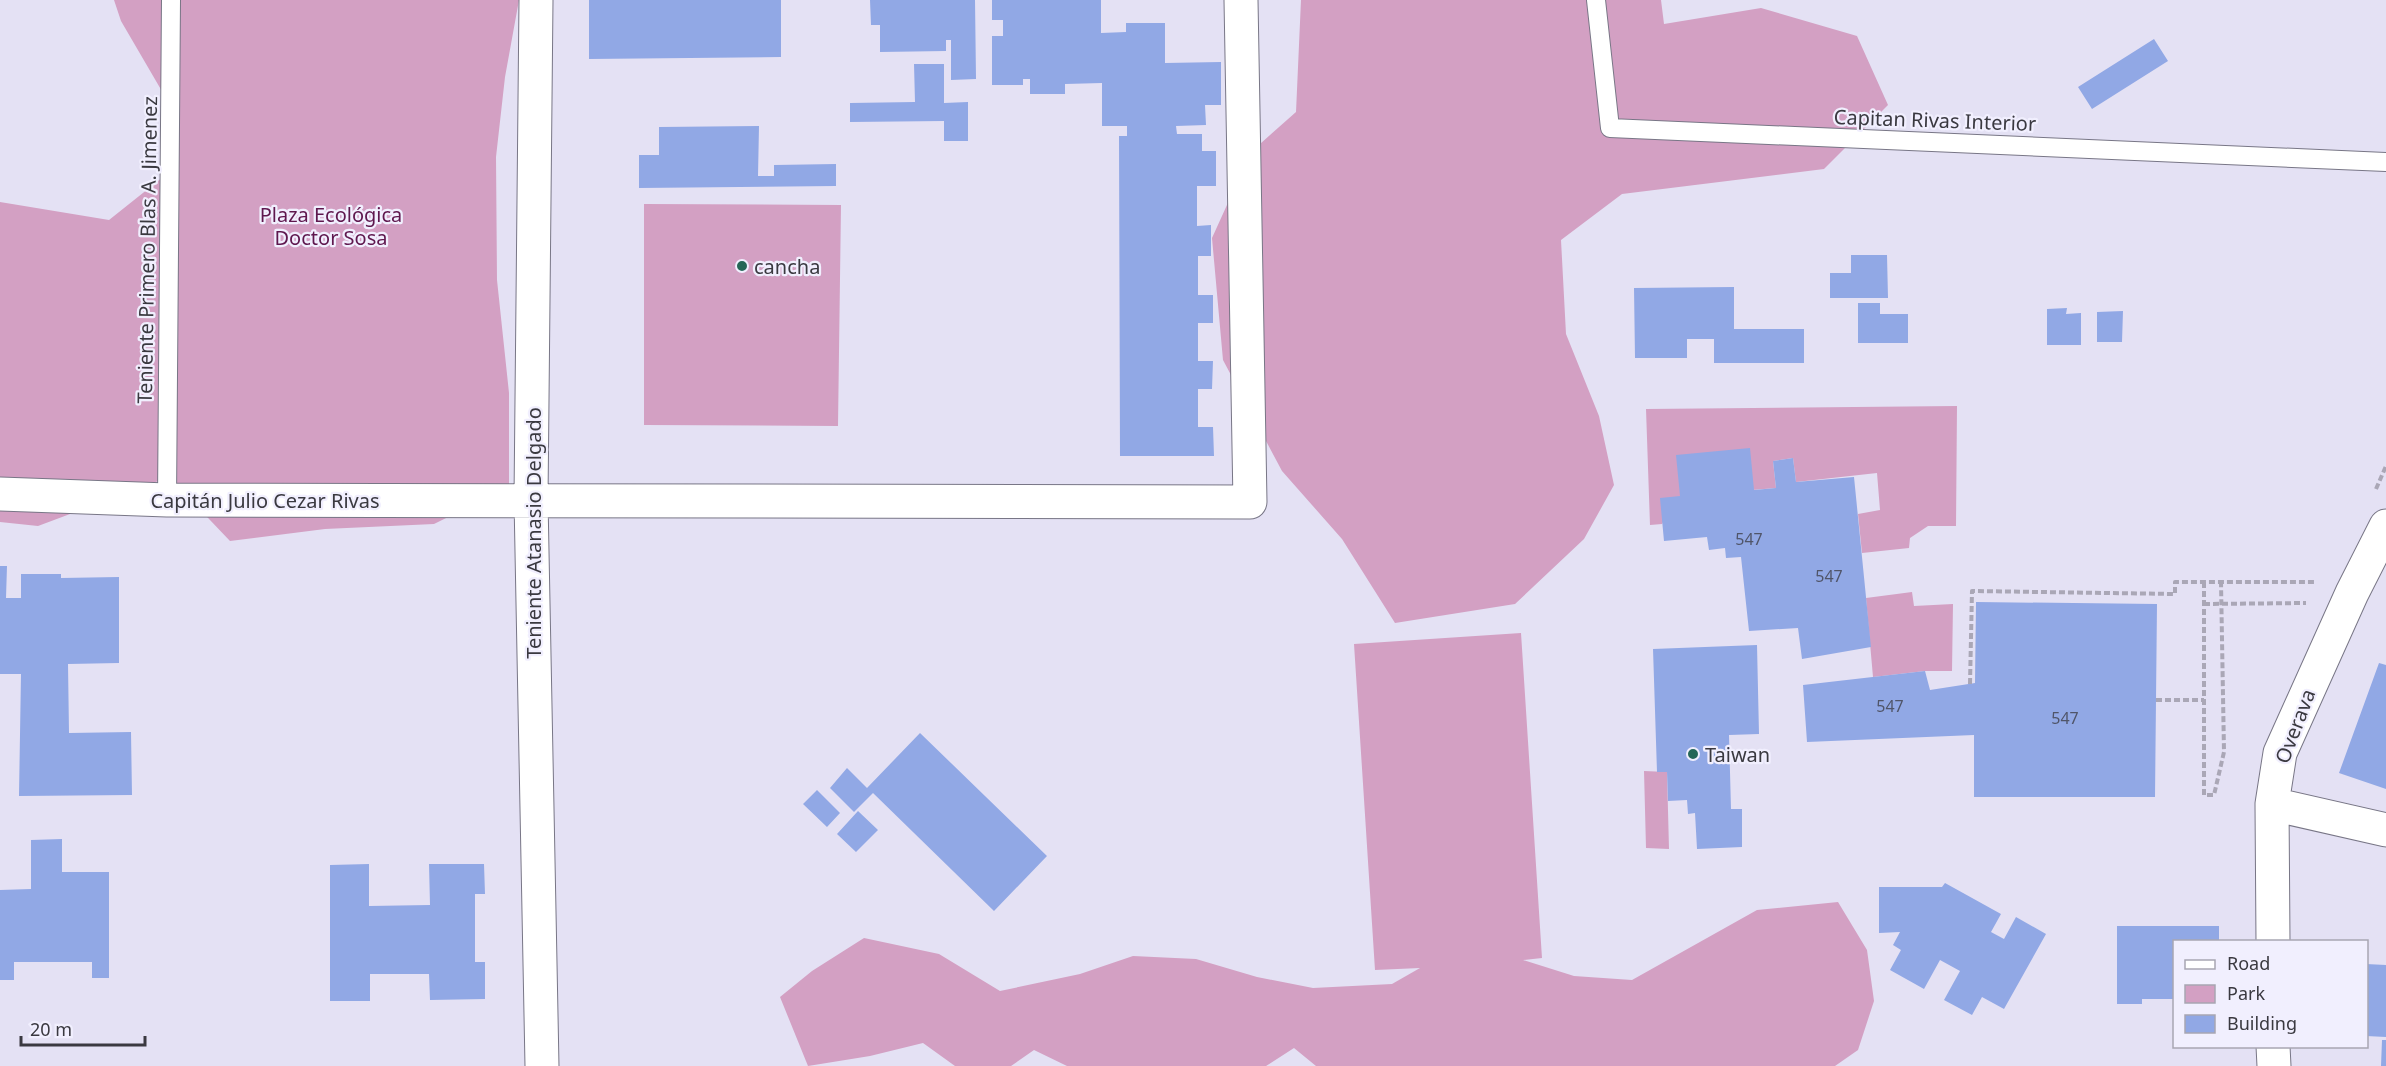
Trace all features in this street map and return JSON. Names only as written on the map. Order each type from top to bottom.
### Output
[{"type":"street","name":"Teniente Atanasio Delgado","points":[[536,0],[531,500],[542,1066]]},
{"type":"street","name":"Capitán Julio Cezar Rivas","points":[[0,494],[167,500],[1250,502],[1241,0]]},
{"type":"street","name":"Overava","points":[[2273,940],[2272,804],[2280,753],[2352,593],[2379,555],[2386,526]]},
{"type":"street","points":[[2272,804],[2386,830]]},
{"type":"street","points":[[2273,1048],[2274,1066]]},
{"type":"lane","name":"Teniente Primero Blas A. Jimenez","points":[[167,500],[171,0]]},
{"type":"lane","name":"Capitan Rivas Interior","points":[[1596,0],[1610,128],[2386,162]]},
{"type":"path","points":[[1970,684],[1972,591],[2175,594],[2175,582],[2322,583]]},
{"type":"path","points":[[2204,582],[2204,795],[2214,795],[2224,752],[2221,582]]},
{"type":"path","points":[[2204,604],[2312,603]]},
{"type":"path","points":[[2156,700],[2204,700]]},
{"type":"green space","name":"Plaza Ecológica Doctor Sosa","points":[[114,0],[519,0],[505,77],[496,157],[497,280],[509,393],[509,487],[434,524],[325,529],[230,541],[169,477],[38,526],[0,522],[0,202],[109,220],[168,173],[163,93],[121,21]]},
{"type":"green space","points":[[1301,0],[1661,0],[1664,24],[1761,8],[1857,36],[1888,105],[1824,169],[1622,194],[1561,240],[1566,334],[1599,416],[1614,485],[1584,539],[1515,604],[1395,623],[1342,539],[1282,471],[1223,360],[1212,238],[1251,152],[1296,112]]},
{"type":"green space","name":"cancha","points":[[644,204],[841,205],[838,426],[644,425]]},
{"type":"green space","points":[[1957,406],[1956,526],[1928,526],[1910,538],[1909,548],[1862,553],[1858,514],[1880,510],[1877,473],[1796,482],[1793,458],[1773,461],[1776,488],[1680,496],[1662,524],[1650,525],[1646,409]]},
{"type":"green space","points":[[1912,592],[1914,606],[1953,604],[1952,671],[1925,671],[1873,677],[1866,598]]},
{"type":"green space","points":[[1521,633],[1542,958],[1523,960],[1574,976],[1632,980],[1757,910],[1838,902],[1867,950],[1874,1001],[1858,1050],[1835,1066],[1316,1066],[1294,1048],[1266,1066],[1067,1066],[1034,1050],[1011,1066],[955,1066],[923,1043],[870,1056],[808,1066],[780,997],[812,971],[864,938],[939,954],[1000,991],[1080,974],[1133,956],[1196,959],[1257,977],[1313,988],[1392,984],[1420,968],[1375,970],[1354,644]]},
{"type":"green space","points":[[1644,771],[1667,772],[1669,849],[1646,848]]},
{"type":"building","points":[[589,0],[781,0],[781,57],[589,59]]},
{"type":"building","points":[[870,0],[975,0],[976,79],[951,80],[951,40],[946,40],[946,51],[880,52],[880,25],[871,25]]},
{"type":"building","points":[[992,0],[1101,0],[1101,33],[1126,32],[1126,23],[1165,23],[1165,63],[1221,62],[1221,105],[1205,105],[1206,125],[1176,126],[1177,134],[1202,134],[1202,151],[1216,151],[1216,186],[1197,186],[1197,226],[1211,225],[1211,256],[1198,256],[1198,295],[1213,295],[1213,323],[1198,323],[1198,361],[1213,361],[1212,389],[1198,389],[1198,427],[1213,427],[1214,456],[1120,456],[1119,136],[1127,136],[1127,126],[1102,126],[1102,83],[1065,84],[1065,94],[1030,94],[1030,79],[1023,79],[1023,85],[992,85],[992,36],[1003,36],[1003,20],[992,20]]},
{"type":"building","points":[[2154,39],[2168,61],[2092,109],[2078,87]]},
{"type":"building","points":[[914,64],[944,64],[944,103],[968,102],[968,141],[944,141],[944,121],[850,122],[850,103],[915,102]]},
{"type":"building","points":[[759,126],[758,176],[774,176],[774,165],[836,164],[836,186],[639,188],[639,155],[659,155],[659,127]]},
{"type":"building","points":[[1851,255],[1887,255],[1888,298],[1830,298],[1830,273],[1851,273]]},
{"type":"building","points":[[1734,287],[1734,329],[1804,329],[1804,363],[1714,363],[1714,339],[1687,339],[1687,358],[1635,358],[1634,288]]},
{"type":"building","points":[[1858,303],[1880,303],[1880,314],[1908,314],[1908,343],[1858,343]]},
{"type":"building","points":[[2067,308],[2066,314],[2081,313],[2081,345],[2047,345],[2047,309]]},
{"type":"building","points":[[2123,311],[2122,342],[2097,342],[2097,312]]},
{"type":"building","points":[[1750,448],[1754,490],[1776,488],[1773,461],[1793,458],[1796,482],[1854,477],[1871,647],[1802,659],[1798,628],[1749,631],[1741,557],[1726,558],[1725,548],[1709,550],[1707,537],[1664,541],[1660,498],[1680,496],[1676,455]]},
{"type":"building","points":[[0,566],[7,566],[6,598],[21,598],[21,574],[61,574],[61,578],[119,577],[119,663],[68,664],[69,733],[131,732],[132,795],[19,796],[21,674],[0,674]]},
{"type":"building","points":[[1976,602],[2157,604],[2155,797],[1974,797],[1974,735],[1807,742],[1803,685],[1925,671],[1930,690],[1975,683]]},
{"type":"building","name":"Taiwan","points":[[1757,645],[1759,734],[1729,735],[1731,809],[1742,809],[1742,847],[1697,849],[1695,813],[1688,814],[1687,800],[1668,801],[1667,772],[1657,772],[1653,649]]},
{"type":"building","points":[[2379,663],[2386,665],[2386,789],[2339,773]]},
{"type":"building","points":[[920,733],[1047,856],[994,911],[873,793],[854,812],[830,788],[847,768],[867,788]]},
{"type":"building","points":[[817,790],[840,813],[827,827],[803,804]]},
{"type":"building","points":[[858,811],[878,830],[856,852],[837,834]]},
{"type":"building","points":[[62,839],[62,872],[109,872],[109,978],[92,978],[92,962],[14,962],[14,980],[0,980],[0,890],[31,889],[31,840]]},
{"type":"building","points":[[369,864],[369,906],[430,905],[429,864],[484,864],[485,894],[475,894],[475,962],[485,962],[485,999],[430,1000],[429,974],[370,974],[370,1001],[330,1001],[330,865]]},
{"type":"building","points":[[1945,883],[2001,914],[1991,932],[2004,939],[2016,917],[2046,934],[2004,1009],[1982,997],[1972,1015],[1944,1000],[1960,971],[1940,960],[1924,989],[1890,970],[1901,950],[1893,945],[1900,932],[1879,933],[1879,887],[1942,887]]},
{"type":"building","points":[[2117,926],[2219,926],[2219,940],[2173,940],[2173,999],[2142,999],[2142,1004],[2117,1004]]},
{"type":"building","points":[[2368,964],[2386,965],[2386,1037],[2368,1036]]},
{"type":"building","points":[[2382,1040],[2386,1040],[2386,1066],[2381,1066]]},
{"type":"place","name":"cancha","points":[[742,266]]},
{"type":"place","name":"Taiwan","points":[[1693,754]]}]
